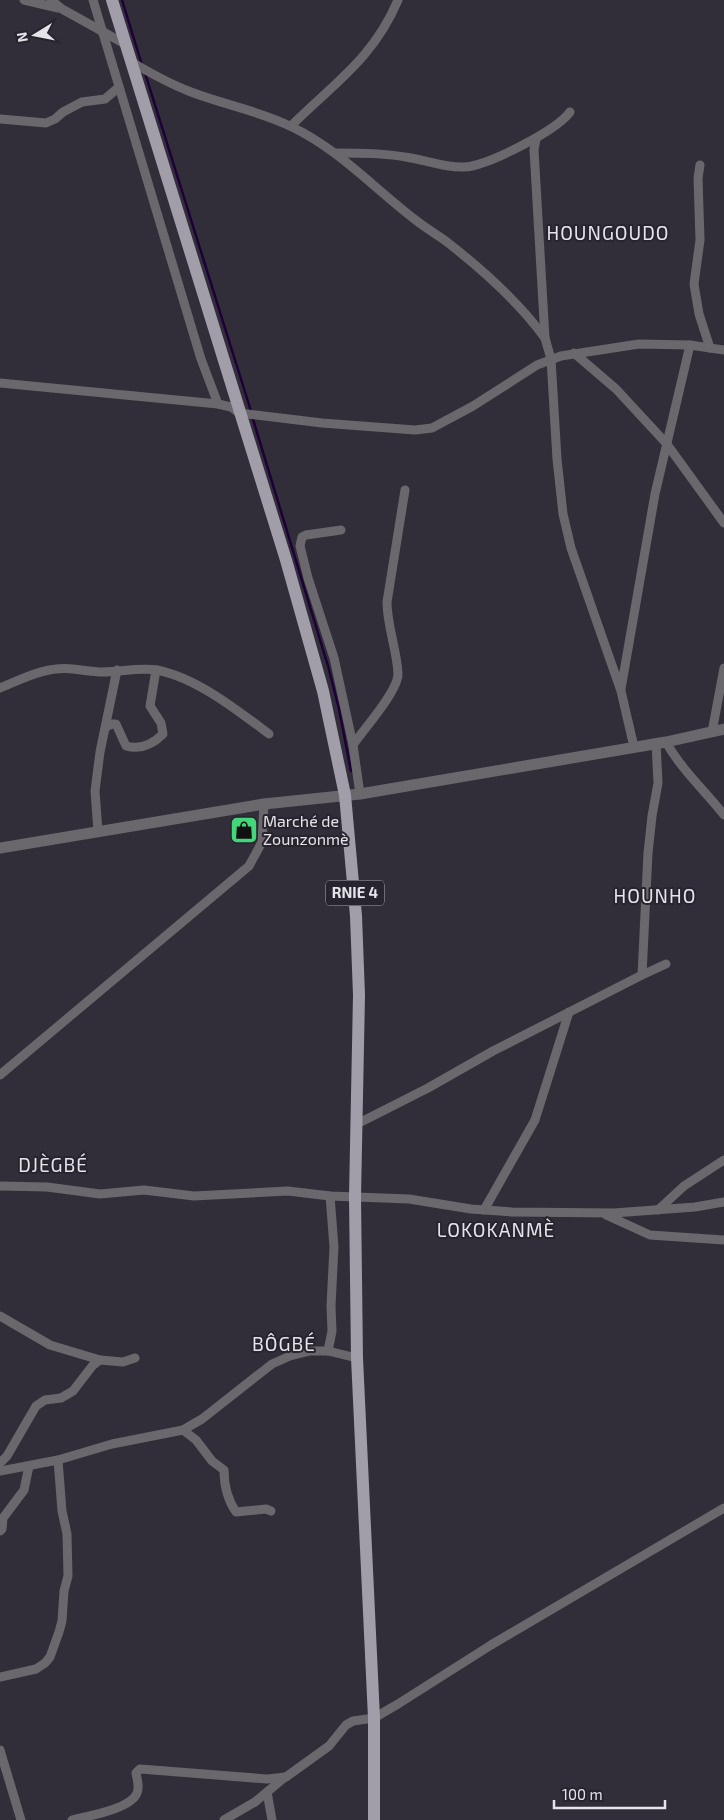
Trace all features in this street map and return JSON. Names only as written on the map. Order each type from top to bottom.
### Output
[{"type":"main road","name":"RNIE 4","points":[[112,0],[286,560],[326,660],[345,795],[357,926],[359,995],[355,1197],[357,1358],[374,1718],[374,1820]]},
{"type":"street","points":[[24,0],[62,8]]},
{"type":"street","points":[[51,0],[125,44]]},
{"type":"street","points":[[93,0],[201,359],[218,404]]},
{"type":"street","points":[[291,126],[358,64],[378,39],[390,19],[398,0]]},
{"type":"street","points":[[130,61],[165,81],[192,93],[258,113],[291,126],[335,153],[365,176],[413,219],[446,242],[497,284],[532,321],[544,338]]},
{"type":"street","points":[[0,119],[46,123],[82,102],[105,99],[119,88]]},
{"type":"street","points":[[335,153],[396,155],[446,167],[466,167],[488,160],[536,139],[560,122],[570,112]]},
{"type":"street","points":[[536,139],[535,168],[544,338],[551,359],[556,460],[563,514],[571,548],[621,692],[634,747]]},
{"type":"street","points":[[700,165],[698,178],[700,240],[694,284],[710,348]]},
{"type":"street","points":[[0,383],[218,404],[231,407],[239,413],[322,423],[415,430],[432,428],[459,414],[537,365],[574,353],[638,344],[690,345],[724,350]]},
{"type":"street","points":[[621,692],[655,494],[690,345]]},
{"type":"street","points":[[574,353],[616,389],[666,444],[724,522]]},
{"type":"street","points":[[353,745],[388,698],[397,681],[397,666],[387,616],[387,602],[405,490]]},
{"type":"street","points":[[341,530],[306,535],[302,537],[300,546],[326,660],[353,745],[360,794]]},
{"type":"street","points":[[0,688],[38,672],[54,669],[72,668],[90,672],[156,670],[179,677],[224,701],[268,734]]},
{"type":"street","points":[[712,732],[724,668]]},
{"type":"street","points":[[98,832],[95,791],[100,752],[117,670]]},
{"type":"street","points":[[106,728],[116,724],[126,746],[133,748],[154,743],[163,734],[161,723],[150,706],[156,670]]},
{"type":"street","points":[[0,848],[264,804],[360,794],[634,747],[724,729]]},
{"type":"street","points":[[661,742],[724,815]]},
{"type":"street","points":[[642,975],[649,844],[658,783],[661,742]]},
{"type":"street","points":[[1,1072],[249,866],[262,842],[264,804]]},
{"type":"street","points":[[356,1124],[428,1088],[492,1051],[666,964]]},
{"type":"street","points":[[484,1210],[535,1120],[569,1012]]},
{"type":"street","points":[[658,1210],[684,1186],[724,1160]]},
{"type":"street","points":[[0,1186],[47,1187],[100,1194],[144,1190],[194,1196],[288,1191],[330,1196],[409,1199],[484,1210],[602,1213],[658,1210],[724,1202]]},
{"type":"street","points":[[328,1351],[332,1331],[331,1306],[334,1247],[330,1196]]},
{"type":"street","points":[[602,1213],[650,1235],[724,1240]]},
{"type":"street","points":[[0,1316],[50,1345],[100,1360],[123,1362],[135,1358]]},
{"type":"street","points":[[0,1471],[58,1460],[112,1444],[183,1430],[202,1419],[272,1364],[290,1356],[310,1351],[328,1351],[357,1358]]},
{"type":"street","points":[[0,1463],[7,1456],[36,1406],[45,1400],[61,1398],[72,1391],[93,1365],[100,1360]]},
{"type":"street","points":[[183,1430],[196,1440],[212,1461],[224,1470],[226,1493],[236,1512],[266,1509],[271,1511]]},
{"type":"street","points":[[0,1677],[36,1668],[45,1663],[50,1657],[62,1621],[64,1591],[68,1576],[67,1534],[61,1505],[58,1460]]},
{"type":"street","points":[[0,1531],[3,1518],[24,1490],[29,1466]]},
{"type":"street","points":[[224,1820],[255,1802],[329,1746],[346,1725],[353,1721],[374,1718],[491,1645],[724,1508]]},
{"type":"street","points":[[0,1750],[21,1820]]},
{"type":"street","points":[[72,1820],[131,1802],[137,1793],[139,1785],[136,1773],[140,1770],[267,1779],[286,1777]]},
{"type":"street","points":[[267,1792],[272,1820]]},
{"type":"waterway","points":[[122,0],[142,65]]},
{"type":"waterway","points":[[145,73],[251,411]]},
{"type":"waterway","points":[[252,416],[328,666],[339,709],[351,771]]},
{"type":"place","name":"Marché de Zounzonmè","points":[[244,830]]},
{"type":"district","name":"HOUNGOUDO","points":[[608,233]]},
{"type":"district","name":"HOUNHO","points":[[655,896]]},
{"type":"district","name":"DJÈGBÉ","points":[[53,1165]]},
{"type":"district","name":"LOKOKANMÈ","points":[[496,1230]]},
{"type":"district","name":"BÔGBÉ","points":[[284,1344]]}]
